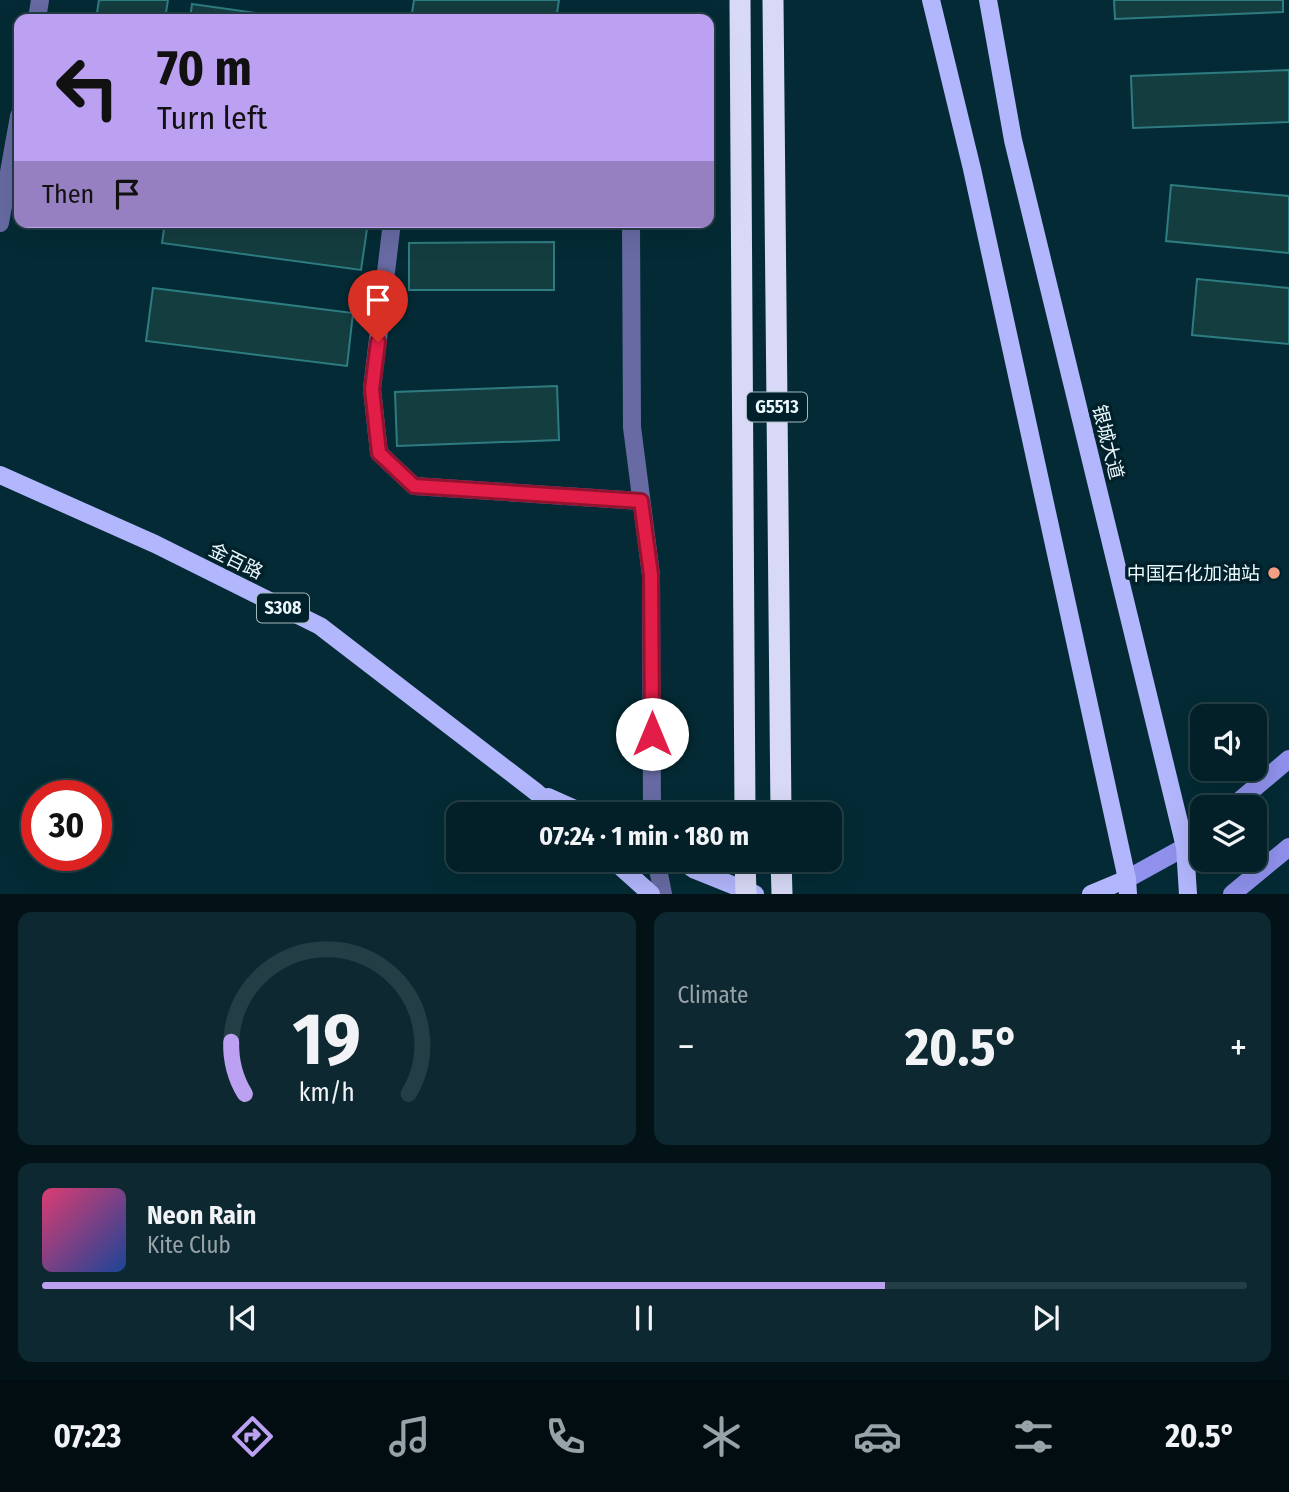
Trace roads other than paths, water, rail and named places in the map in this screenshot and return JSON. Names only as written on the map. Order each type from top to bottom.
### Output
[{"type":"highway","name":"G5513","points":[[740,0],[745,802]]},
{"type":"highway","name":"G5513","points":[[773,0],[781,802]]},
{"type":"highway","points":[[745,872],[746,894]]},
{"type":"highway","points":[[781,872],[782,894]]},
{"type":"main road","points":[[931,0],[972,169],[1128,886]]},
{"type":"main road","name":"银城大道","points":[[988,0],[1013,140],[1185,847],[1188,894]]},
{"type":"main road","name":"金百路","points":[[0,475],[155,544],[320,626],[547,802]]},
{"type":"main road","points":[[1246,795],[1289,759]]},
{"type":"main road","name":"金百路","points":[[536,792],[559,802]]},
{"type":"main road","points":[[1091,894],[1128,886],[1190,843]]},
{"type":"main road","points":[[1232,894],[1289,847]]},
{"type":"main road","points":[[626,872],[651,894]]},
{"type":"main road","points":[[700,872],[755,894]]},
{"type":"street","points":[[0,223],[14,144]]},
{"type":"street","points":[[391,228],[372,389],[379,453],[414,486],[641,501]]},
{"type":"street","points":[[631,228],[632,427],[651,575],[652,802]]},
{"type":"street","points":[[659,872],[663,894]]},
{"type":"place","name":"中国石化加油站","points":[[1274,573]]}]
